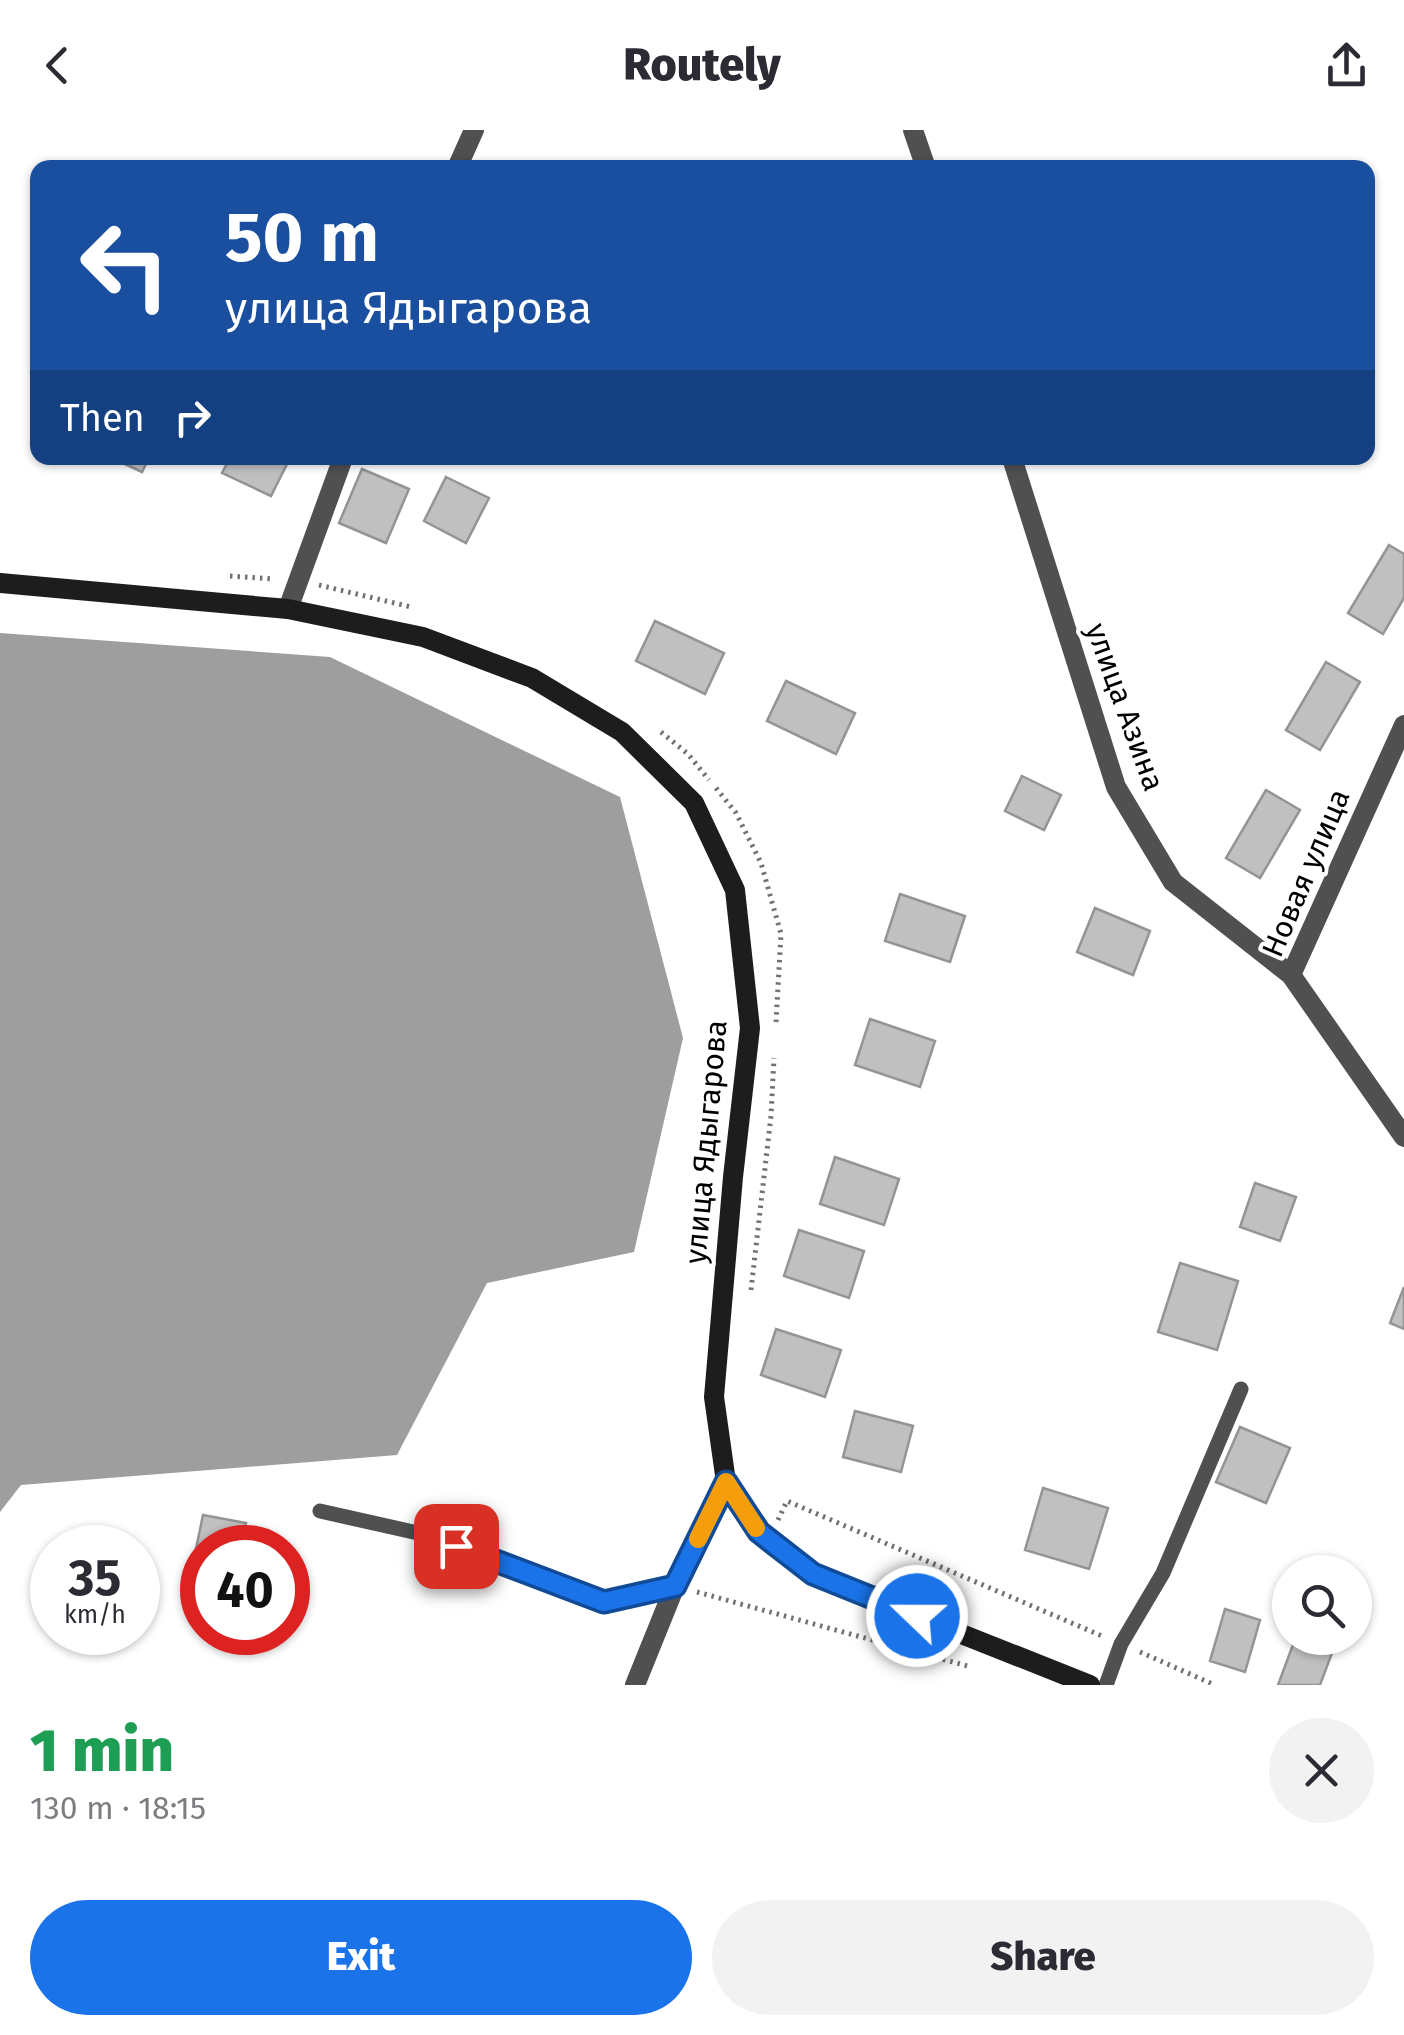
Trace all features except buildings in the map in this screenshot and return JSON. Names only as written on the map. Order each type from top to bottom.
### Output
[{"type":"street","points":[[461,160],[474,130]]},
{"type":"street","points":[[913,130],[923,160]]},
{"type":"street","points":[[288,609],[340,465]]},
{"type":"street","name":"улица Азина","points":[[1014,465],[1116,786],[1173,882],[1291,975]]},
{"type":"street","name":"улица Ядыгарова","points":[[0,583],[288,609],[423,637],[532,678],[622,732],[694,802],[735,890],[750,1028],[714,1397],[726,1482]]},
{"type":"street","name":"Новая улица","points":[[1404,725],[1291,975],[1404,1136]]},
{"type":"street","points":[[635,1685],[675,1586],[726,1482]]},
{"type":"street","points":[[726,1482],[759,1532],[813,1574],[1090,1685]]},
{"type":"lane","points":[[1106,1685],[1121,1644],[1164,1573],[1242,1389]]},
{"type":"lane","points":[[320,1511],[418,1532],[604,1602],[675,1586]]},
{"type":"path","points":[[222,576],[298,580],[420,611]]},
{"type":"path","points":[[660,731],[688,754],[736,813],[760,863],[781,934],[776,1025]]},
{"type":"path","points":[[750,1291],[768,1151],[775,1043]]},
{"type":"path","points":[[767,1512],[778,1522],[786,1501],[1215,1685]]},
{"type":"path","points":[[675,1586],[988,1672]]},
{"type":"shaded area","points":[[0,633],[330,657],[620,797],[683,1038],[634,1252],[487,1283],[397,1455],[21,1485],[0,1512]]},
{"type":"slow traffic","points":[[698,1539],[726,1482],[756,1528]]},
{"type":"route","points":[[456,1546],[604,1602],[675,1586],[726,1482],[759,1532],[813,1574],[917,1616]]}]
